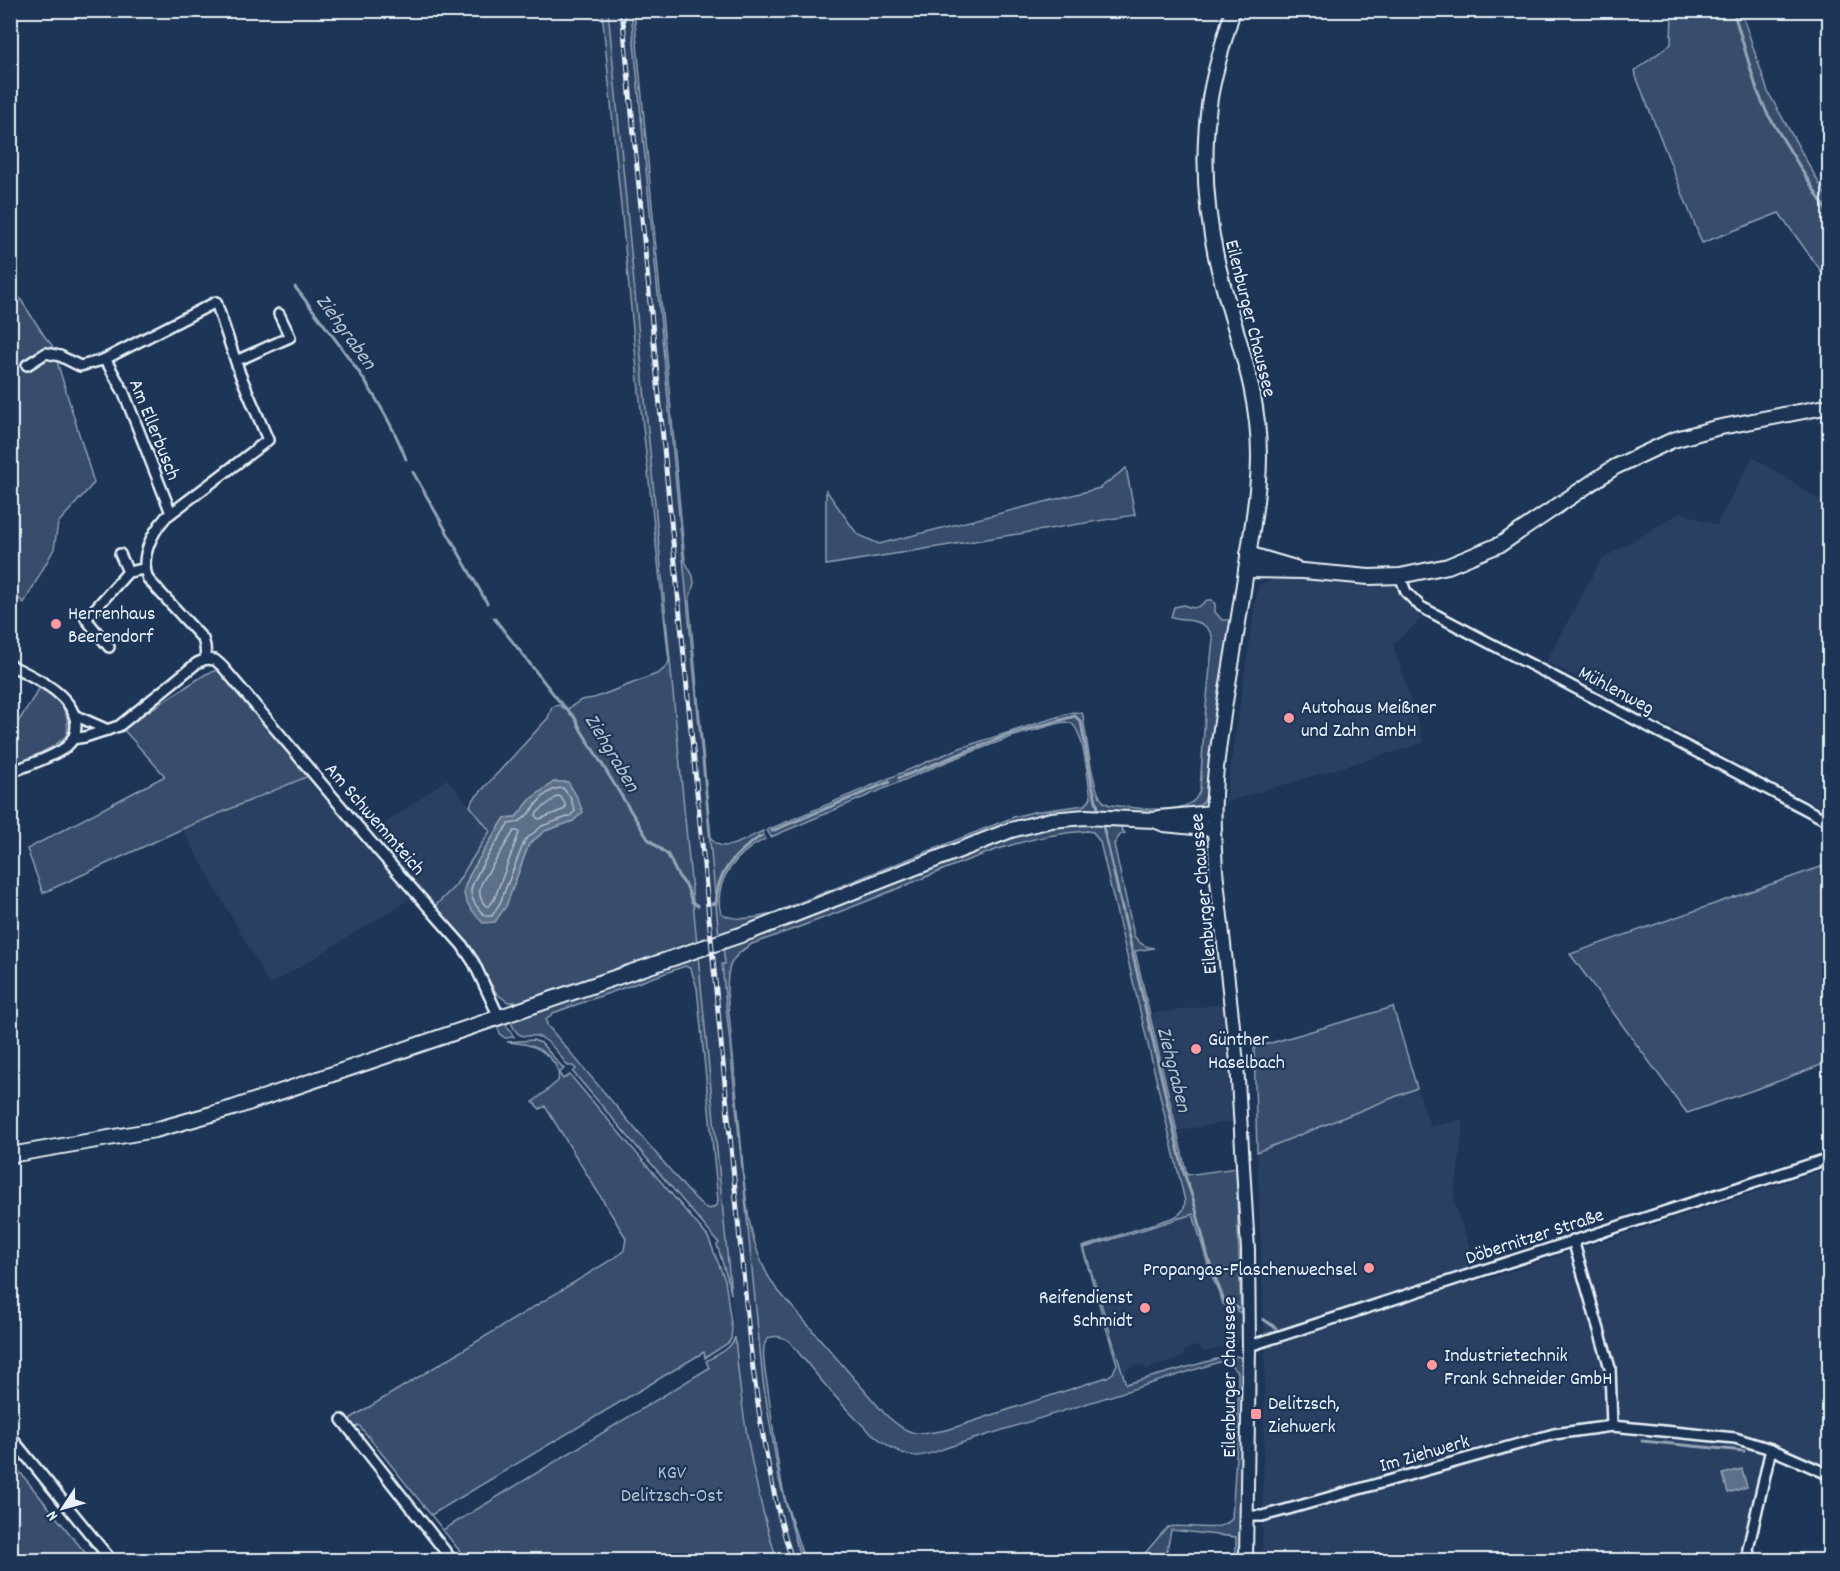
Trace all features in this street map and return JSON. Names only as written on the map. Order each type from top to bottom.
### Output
[{"type":"main road","name":"Eilenburger Chaussee","points":[[1214,830],[1216,760],[1246,570],[1258,472],[1257,422],[1248,369],[1212,240],[1208,215],[1205,160],[1207,121],[1212,90],[1233,10]]},
{"type":"main road","points":[[1246,570],[1303,571],[1352,577],[1400,576],[1448,566],[1492,548],[1615,467],[1673,440],[1728,425],[1830,405]]},
{"type":"main road","points":[[1248,554],[1303,571]]},
{"type":"main road","points":[[1154,820],[1164,816],[1213,813]]},
{"type":"main road","points":[[10,1155],[155,1130],[191,1121],[752,931],[1011,830],[1051,820],[1084,817],[1154,820],[1164,824],[1214,830]]},
{"type":"street","name":"Am Ellerbusch","points":[[27,365],[46,353],[60,356],[80,366],[103,360],[216,302],[236,361],[268,440],[171,513],[155,530],[144,569]]},
{"type":"street","points":[[236,361],[290,336],[279,314]]},
{"type":"street","name":"Am Ellerbusch","points":[[103,360],[108,364],[124,393],[171,513]]},
{"type":"street","points":[[120,554],[128,573]]},
{"type":"street","points":[[72,739],[119,726],[197,663],[206,659],[206,646],[203,639],[148,579],[144,569],[128,573],[86,619],[109,647]]},
{"type":"street","name":"Mühlenweg","points":[[1400,576],[1406,592],[1420,607],[1830,822]]},
{"type":"street","name":"Am Schwemmteich","points":[[206,659],[215,660],[222,666],[377,849],[462,945],[474,963],[499,1017]]},
{"type":"street","points":[[10,665],[49,686],[71,708],[74,715],[75,733],[67,746],[10,773]]},
{"type":"street","points":[[74,715],[108,730]]},
{"type":"street","name":"Eilenburger Chaussee","points":[[1214,830],[1216,872],[1237,1063],[1248,1250],[1246,1560]]},
{"type":"street","name":"Döbernitzer Straße","points":[[1249,1346],[1830,1158]]},
{"type":"street","points":[[1573,1240],[1610,1368],[1612,1426]]},
{"type":"street","points":[[342,1420],[452,1560]]},
{"type":"street","name":"Im Ziehwerk","points":[[1246,1515],[1262,1516],[1554,1434],[1612,1426],[1734,1438],[1771,1449],[1830,1475]]},
{"type":"street","points":[[10,1436],[111,1560]]},
{"type":"street","points":[[1750,1560],[1748,1550],[1771,1449]]},
{"type":"shaded area","points":[[608,11],[631,11],[720,946],[723,946],[725,964],[722,965],[756,1315],[770,1429],[779,1479],[801,1560],[777,1560],[773,1550],[751,1455],[736,1352]]},
{"type":"shaded area","points":[[1753,457],[1829,506],[1829,812],[1546,661],[1601,560],[1681,512],[1716,525]]},
{"type":"shaded area","points":[[1282,577],[1332,584],[1391,583],[1422,618],[1393,644],[1424,743],[1225,802],[1258,585]]},
{"type":"shaded area","points":[[311,775],[410,899],[270,985],[182,829]]},
{"type":"shaded area","points":[[447,779],[491,831],[455,886],[434,907],[373,832]]},
{"type":"shaded area","points":[[1222,1004],[1233,1121],[1176,1131],[1149,1014]]},
{"type":"shaded area","points":[[1417,1088],[1430,1127],[1464,1119],[1454,1202],[1481,1281],[1829,1168],[1829,1470],[1773,1441],[1766,1459],[1747,1560],[1262,1560],[1265,1352],[1257,1152]]},
{"type":"shaded area","points":[[1193,1213],[1209,1268],[1223,1304],[1241,1313],[1241,1338],[1236,1343],[1205,1352],[1197,1346],[1186,1349],[1181,1358],[1147,1369],[1139,1365],[1128,1368],[1125,1376],[1084,1248]]},
{"type":"green space","points":[[602,11],[608,11],[697,944],[564,990],[523,1002],[508,1002],[497,994],[465,942],[434,907],[455,886],[490,831],[470,806],[472,801],[548,718],[552,707],[559,705],[566,710],[581,700],[594,698],[659,673],[669,661],[639,391]],"holes":[[[554,782],[573,821],[545,831],[529,844],[506,906],[464,891],[469,876],[505,818],[516,817],[532,798]]]},
{"type":"green space","points":[[631,11],[634,11],[685,561],[694,583],[689,601],[711,838],[721,846],[728,846],[763,831],[765,839],[745,852],[724,879],[719,901],[721,913],[731,918],[768,915],[1014,817],[1085,805],[1091,797],[1080,737],[1071,723],[1063,722],[1011,737],[946,762],[771,837],[767,830],[960,748],[1073,712],[1082,713],[1092,773],[1098,794],[1104,802],[1110,805],[1164,809],[1184,806],[1192,802],[1200,790],[1213,639],[1211,633],[1202,624],[1171,617],[1174,607],[1184,605],[1196,607],[1207,600],[1212,600],[1215,604],[1215,612],[1222,620],[1232,620],[1207,792],[1204,801],[1197,808],[1163,813],[1074,813],[719,936]]},
{"type":"green space","points":[[1672,11],[1741,11],[1768,92],[1829,201],[1829,282],[1779,213],[1702,243],[1634,71],[1671,44]]},
{"type":"green space","points":[[10,283],[52,345],[94,483],[58,523],[54,549],[24,603],[10,591]]},
{"type":"green space","points":[[1126,468],[1135,515],[826,565],[826,490],[857,534],[879,544],[1100,488]]},
{"type":"green space","points":[[220,669],[311,775],[182,829],[43,893],[27,849],[165,776],[122,728],[206,674]]},
{"type":"green space","points":[[41,686],[62,706],[67,718],[67,735],[54,746],[11,768],[11,733]]},
{"type":"green space","points":[[1078,821],[1121,825],[1125,833],[1120,835],[1114,844],[1134,936],[1143,945],[1154,948],[1135,951],[1187,1175],[1236,1168],[1241,1313],[1223,1304],[1209,1268],[1193,1214],[1084,1248],[1126,1384],[1231,1355],[1240,1357],[1243,1362],[1240,1560],[1236,1560],[1236,1537],[1171,1530],[1165,1560],[1139,1560],[1168,1527],[1210,1528],[1225,1524],[1232,1519],[1238,1424],[1238,1372],[1231,1365],[1219,1362],[930,1454],[915,1456],[899,1451],[882,1441],[864,1426],[829,1390],[789,1341],[774,1336],[765,1342],[764,1368],[782,1485],[804,1560],[801,1560],[779,1479],[763,1381],[722,964],[725,964],[723,946],[1018,833]],"holes":[[[1093,832],[1100,842],[1185,1201],[1184,1206],[1175,1217],[1082,1247],[1117,1364],[1113,1373],[1107,1377],[950,1429],[914,1433],[900,1427],[884,1413],[775,1287],[757,1251],[745,1191],[727,992],[729,970],[738,954],[752,944],[965,861],[1037,838]]]},
{"type":"green space","points":[[1829,864],[1830,993],[1821,1065],[1687,1113],[1570,954]]},
{"type":"green space","points":[[698,955],[731,1294],[717,1245],[719,1243],[573,1072],[576,1069],[568,1066],[545,1040],[518,1033],[510,1020]],"holes":[[[685,966],[691,969],[697,988],[718,1200],[717,1205],[710,1209],[704,1207],[687,1190],[547,1025],[546,1020],[553,1013]]]},
{"type":"green space","points":[[1393,1007],[1417,1088],[1257,1152],[1254,1048]]},
{"type":"green space","points":[[504,1022],[514,1037],[505,1038],[501,1035],[496,1025]]},
{"type":"green space","points":[[533,1040],[541,1043],[564,1069],[559,1073],[563,1079],[570,1075],[708,1237],[725,1280],[732,1330],[731,1339],[705,1358],[704,1352],[431,1515],[359,1425],[353,1430],[349,1425],[351,1418],[624,1250],[626,1238],[545,1106],[540,1109],[533,1102],[558,1081],[554,1063],[534,1047],[507,1042]]},
{"type":"green space","name":"KGV Delitzsch-Ost","points":[[735,1337],[750,1450],[777,1560],[467,1560],[443,1530],[709,1368],[706,1361],[727,1349]]},
{"type":"green space","points":[[11,1461],[91,1560],[11,1560]]},
{"type":"water","points":[[554,782],[568,782],[583,812],[573,821],[545,831],[529,844],[506,906],[495,922],[483,923],[465,899],[464,890],[470,874],[505,818],[516,817],[532,798]]},
{"type":"water","points":[[1742,1469],[1747,1487],[1728,1493],[1723,1474]]},
{"type":"waterway","points":[[1733,10],[1757,90],[1767,113],[1830,216]]},
{"type":"waterway","name":"Ziehgraben","points":[[295,287],[357,369],[396,435],[406,459]]},
{"type":"waterway","name":"Ziehgraben","points":[[413,472],[487,603]]},
{"type":"waterway","name":"Ziehgraben","points":[[494,618],[575,718],[648,839],[668,855],[677,874],[687,887],[692,902],[698,906]]},
{"type":"waterway","name":"Ziehgraben","points":[[899,778],[1008,735],[1075,716],[1081,722],[1098,808]]},
{"type":"waterway","name":"Ziehgraben","points":[[772,831],[889,782]]},
{"type":"waterway","name":"Ziehgraben","points":[[1103,826],[1183,1170],[1194,1202],[1208,1258],[1224,1301],[1238,1308]]},
{"type":"waterway","name":"Ziehgraben","points":[[712,904],[716,903],[724,872],[736,856],[761,836]]},
{"type":"waterway","name":"Ziehgraben","points":[[1263,1319],[1276,1328]]},
{"type":"waterway","points":[[1642,1441],[1744,1451]]},
{"type":"railway","points":[[622,10],[750,1345],[766,1454],[777,1507],[792,1560]]},
{"type":"place","name":"Herrenhaus Beerendorf","points":[[56,624]]},
{"type":"place","name":"Autohaus Meißner und Zahn GmbH","points":[[1289,718]]},
{"type":"place","name":"Günther Haselbach","points":[[1196,1049]]},
{"type":"place","name":"Propangas-Flaschenwechsel","points":[[1369,1268]]},
{"type":"place","name":"Reifendienst Schmidt","points":[[1145,1308]]},
{"type":"place","name":"Industrietechnik Frank Schneider GmbH","points":[[1432,1365]]},
{"type":"place","name":"Delitzsch, Ziehwerk","points":[[1256,1414]]}]
